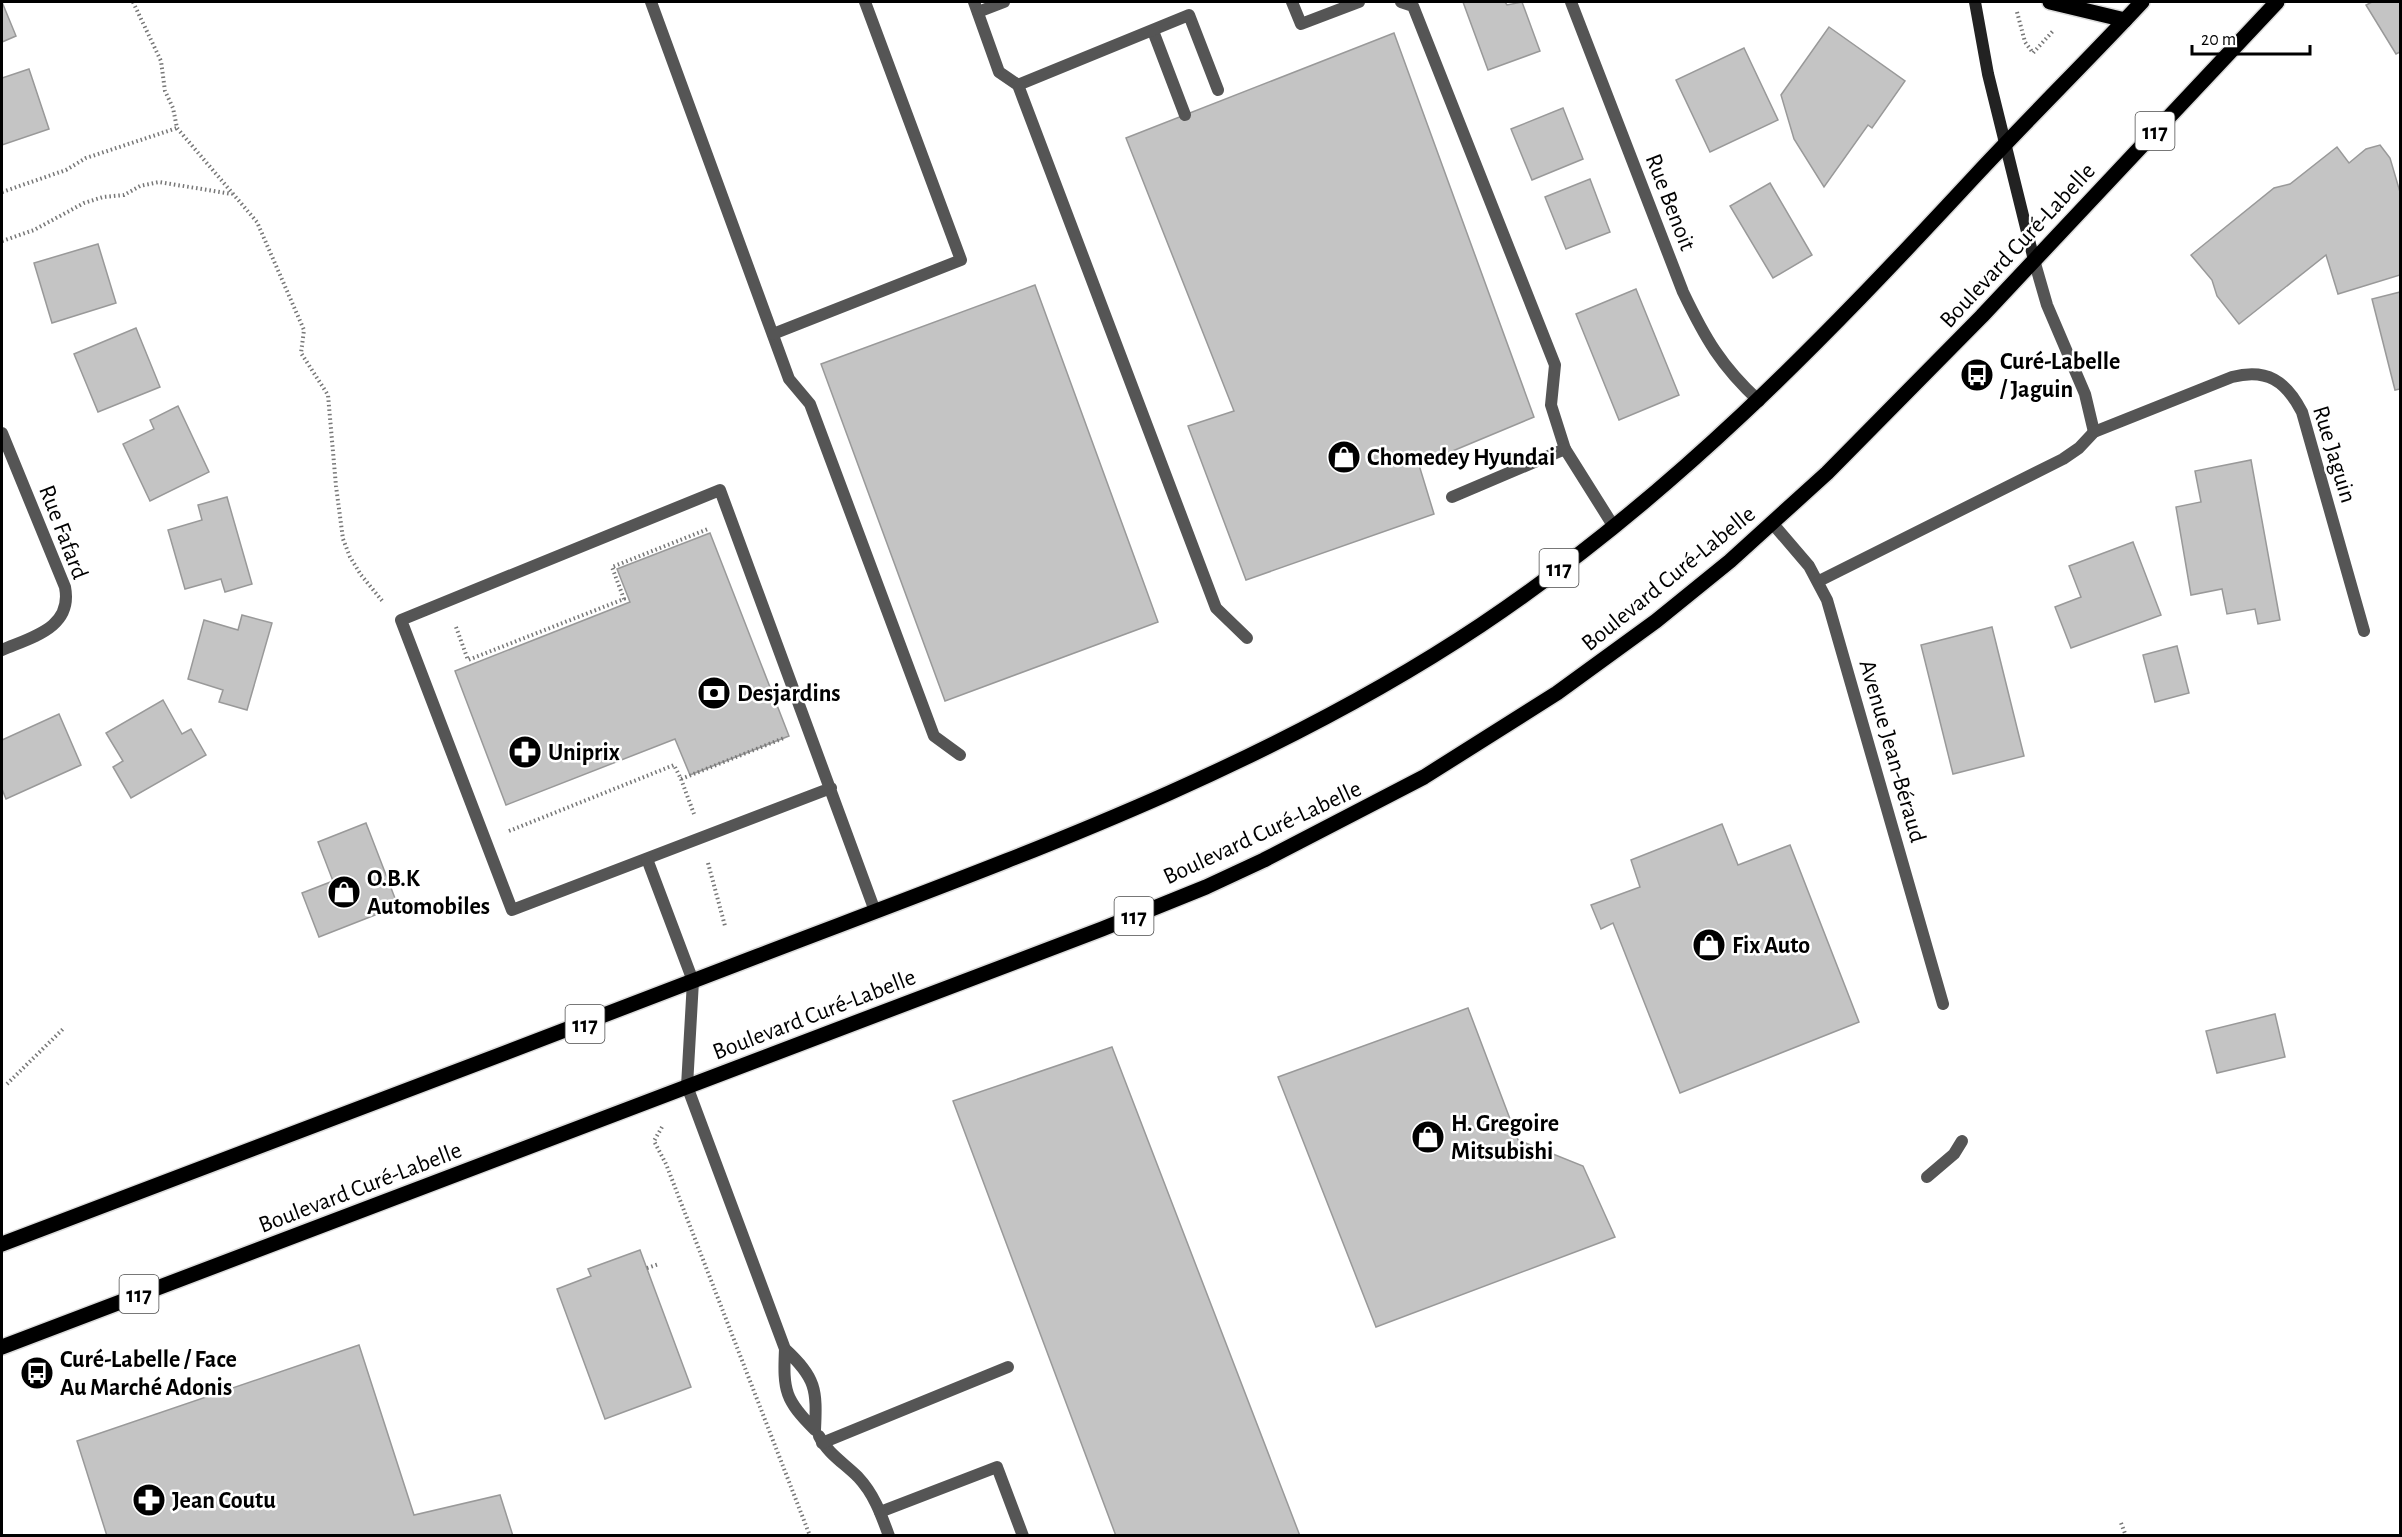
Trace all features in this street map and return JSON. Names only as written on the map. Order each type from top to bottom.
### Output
[{"type":"main road","points":[[2050,2],[2125,20]]},
{"type":"main road","name":"117","points":[[2,1244],[693,981],[1110,818],[1208,777],[1296,733],[1390,681],[1481,624],[1614,527],[1670,481],[1758,401],[1902,255],[2142,2]]},
{"type":"main road","name":"Boulevard Curé-Labelle","points":[[2,1347],[1102,929],[1206,887],[1342,821],[1424,777],[1557,693],[1664,614],[1773,524],[1875,424],[2034,260],[2277,2]]},
{"type":"street","points":[[651,2],[789,380],[810,404],[934,736],[960,755]]},
{"type":"street","points":[[773,334],[961,260],[865,2]]},
{"type":"street","points":[[1004,2],[976,7],[999,72],[1018,85],[1216,608],[1247,639]]},
{"type":"street","points":[[1292,2],[1301,24],[1359,2]]},
{"type":"street","points":[[1401,2],[1413,6],[1555,365],[1551,405],[1565,449],[1614,527]]},
{"type":"street","name":"Rue Benoit","points":[[1571,2],[1683,292],[1699,327],[1732,376],[1758,401]]},
{"type":"street","points":[[1975,2],[2004,145],[2034,260],[2047,305],[2085,394],[2094,432]]},
{"type":"street","points":[[1018,85],[1189,15],[1218,90]]},
{"type":"street","points":[[1153,31],[1185,115]]},
{"type":"street","name":"Rue Jaguin","points":[[1819,581],[2063,459],[2079,448],[2094,432],[2232,377],[2256,374],[2278,381],[2296,400],[2309,432],[2364,632]]},
{"type":"street","name":"Rue Fafard","points":[[2,433],[65,587],[67,597],[63,614],[58,621],[2,650]]},
{"type":"street","points":[[1452,497],[1565,449]]},
{"type":"street","points":[[831,788],[512,910],[401,620],[720,490],[831,788],[875,911]]},
{"type":"street","name":"Avenue Jean-Béraud","points":[[1773,524],[1819,581],[1830,611],[1943,1004]]},
{"type":"street","points":[[647,859],[693,981],[687,1086],[785,1349],[784,1381],[787,1390],[794,1409],[815,1430],[830,1453],[866,1487],[880,1512],[889,1536]]},
{"type":"street","points":[[1927,1177],[1954,1154],[1962,1141]]},
{"type":"street","points":[[785,1349],[805,1368],[817,1396],[815,1430]]},
{"type":"street","points":[[822,1443],[1008,1367]]},
{"type":"street","points":[[880,1512],[997,1467],[1023,1536]]},
{"type":"path","points":[[133,2],[161,61],[165,91],[173,108],[177,128],[257,222],[304,330],[301,353],[328,395],[339,516],[350,557],[372,591],[401,620]]},
{"type":"path","points":[[2017,12],[2025,42],[2033,53],[2055,28]]},
{"type":"path","points":[[2,192],[66,170],[86,158],[177,128]]},
{"type":"path","points":[[2,241],[34,230],[84,203],[103,197],[124,195],[140,186],[159,182],[232,194]]},
{"type":"path","points":[[446,601],[468,660],[624,599],[612,567],[708,529],[710,533]]},
{"type":"path","points":[[681,779],[789,736]]},
{"type":"path","points":[[508,832],[674,765],[695,817]]},
{"type":"path","points":[[705,854],[726,926]]},
{"type":"path","points":[[7,1084],[63,1029]]},
{"type":"path","points":[[654,1140],[666,1164],[810,1536]]},
{"type":"path","points":[[647,1269],[660,1264]]},
{"type":"path","points":[[2121,1523],[2126,1536]]},
{"type":"building","points":[[2,2],[16,36],[2,42]]},
{"type":"building","points":[[1463,2],[1505,2],[1507,5],[1522,2],[1540,51],[1488,70]]},
{"type":"building","points":[[2372,2],[2400,2],[2400,52],[2396,54],[2366,5]]},
{"type":"building","points":[[1829,27],[1905,81],[1872,128],[1868,125],[1824,187],[1794,139],[1781,95]]},
{"type":"building","points":[[1394,33],[1534,417],[1419,465],[1434,514],[1246,580],[1188,426],[1234,411],[1126,138]]},
{"type":"building","points":[[1744,48],[1778,120],[1710,152],[1676,80]]},
{"type":"building","points":[[29,69],[49,129],[2,145],[2,78]]},
{"type":"building","points":[[1563,108],[1583,159],[1532,180],[1511,129]]},
{"type":"building","points":[[2380,145],[2390,158],[2400,192],[2400,275],[2338,294],[2326,255],[2239,324],[2217,296],[2212,280],[2191,255],[2274,188],[2290,184],[2337,147],[2349,163],[2366,149]]},
{"type":"building","points":[[1590,179],[1610,232],[1566,249],[1545,197]]},
{"type":"building","points":[[1770,183],[1812,255],[1773,278],[1730,206]]},
{"type":"building","points":[[98,244],[116,303],[52,323],[34,263]]},
{"type":"building","points":[[1035,285],[1158,622],[945,701],[821,364]]},
{"type":"building","points":[[1636,289],[1679,395],[1619,420],[1576,314]]},
{"type":"building","points":[[2400,292],[2400,389],[2395,390],[2372,299]]},
{"type":"building","points":[[136,328],[160,387],[98,412],[74,354]]},
{"type":"building","points":[[178,406],[209,472],[150,501],[123,444],[154,429],[150,420]]},
{"type":"building","points":[[2251,460],[2280,620],[2258,624],[2255,609],[2227,614],[2222,589],[2191,595],[2176,507],[2201,502],[2195,471]]},
{"type":"building","points":[[227,497],[252,584],[225,592],[221,579],[185,589],[168,530],[202,520],[198,505]]},
{"type":"building","points":[[710,533],[789,736],[690,775],[675,739],[506,805],[455,671],[630,602],[617,569]]},
{"type":"building","points":[[2133,542],[2161,615],[2071,648],[2055,607],[2081,597],[2069,566]]},
{"type":"building","points":[[242,615],[272,623],[247,710],[219,702],[223,690],[188,679],[204,620],[238,630]]},
{"type":"building","points":[[1992,627],[2024,756],[1953,774],[1921,645]]},
{"type":"building","points":[[2177,646],[2189,693],[2155,702],[2143,655]]},
{"type":"building","points":[[163,700],[182,734],[191,729],[206,755],[131,798],[113,767],[123,761],[106,733]]},
{"type":"building","points":[[59,714],[81,765],[6,799],[2,789],[2,740]]},
{"type":"building","points":[[366,823],[398,906],[319,937],[302,893],[333,881],[318,842]]},
{"type":"building","points":[[1722,824],[1738,865],[1790,845],[1859,1022],[1680,1093],[1613,923],[1601,929],[1591,905],[1640,887],[1631,860]]},
{"type":"building","points":[[1468,1008],[1518,1140],[1583,1166],[1615,1237],[1376,1327],[1278,1077]]},
{"type":"building","points":[[2275,1014],[2285,1057],[2217,1073],[2206,1031]]},
{"type":"building","points":[[1112,1047],[1300,1536],[1116,1536],[953,1101]]},
{"type":"building","points":[[640,1250],[691,1387],[605,1419],[557,1289],[591,1276],[588,1269]]},
{"type":"building","points":[[359,1345],[414,1515],[500,1495],[513,1536],[107,1536],[77,1441]]},
{"type":"place","name":"Curé-Labelle / Jaguin","points":[[1977,375]]},
{"type":"place","name":"Chomedey Hyundai","points":[[1344,457]]},
{"type":"place","name":"Desjardins","points":[[714,693]]},
{"type":"place","name":"Uniprix","points":[[525,752]]},
{"type":"place","name":"O.B.K Automobiles","points":[[344,892]]},
{"type":"place","name":"Fix Auto","points":[[1709,945]]},
{"type":"place","name":"H. Gregoire Mitsubishi","points":[[1428,1137]]},
{"type":"place","name":"Curé-Labelle / Face Au Marché Adonis","points":[[37,1373]]},
{"type":"place","name":"Jean Coutu","points":[[149,1500]]}]
